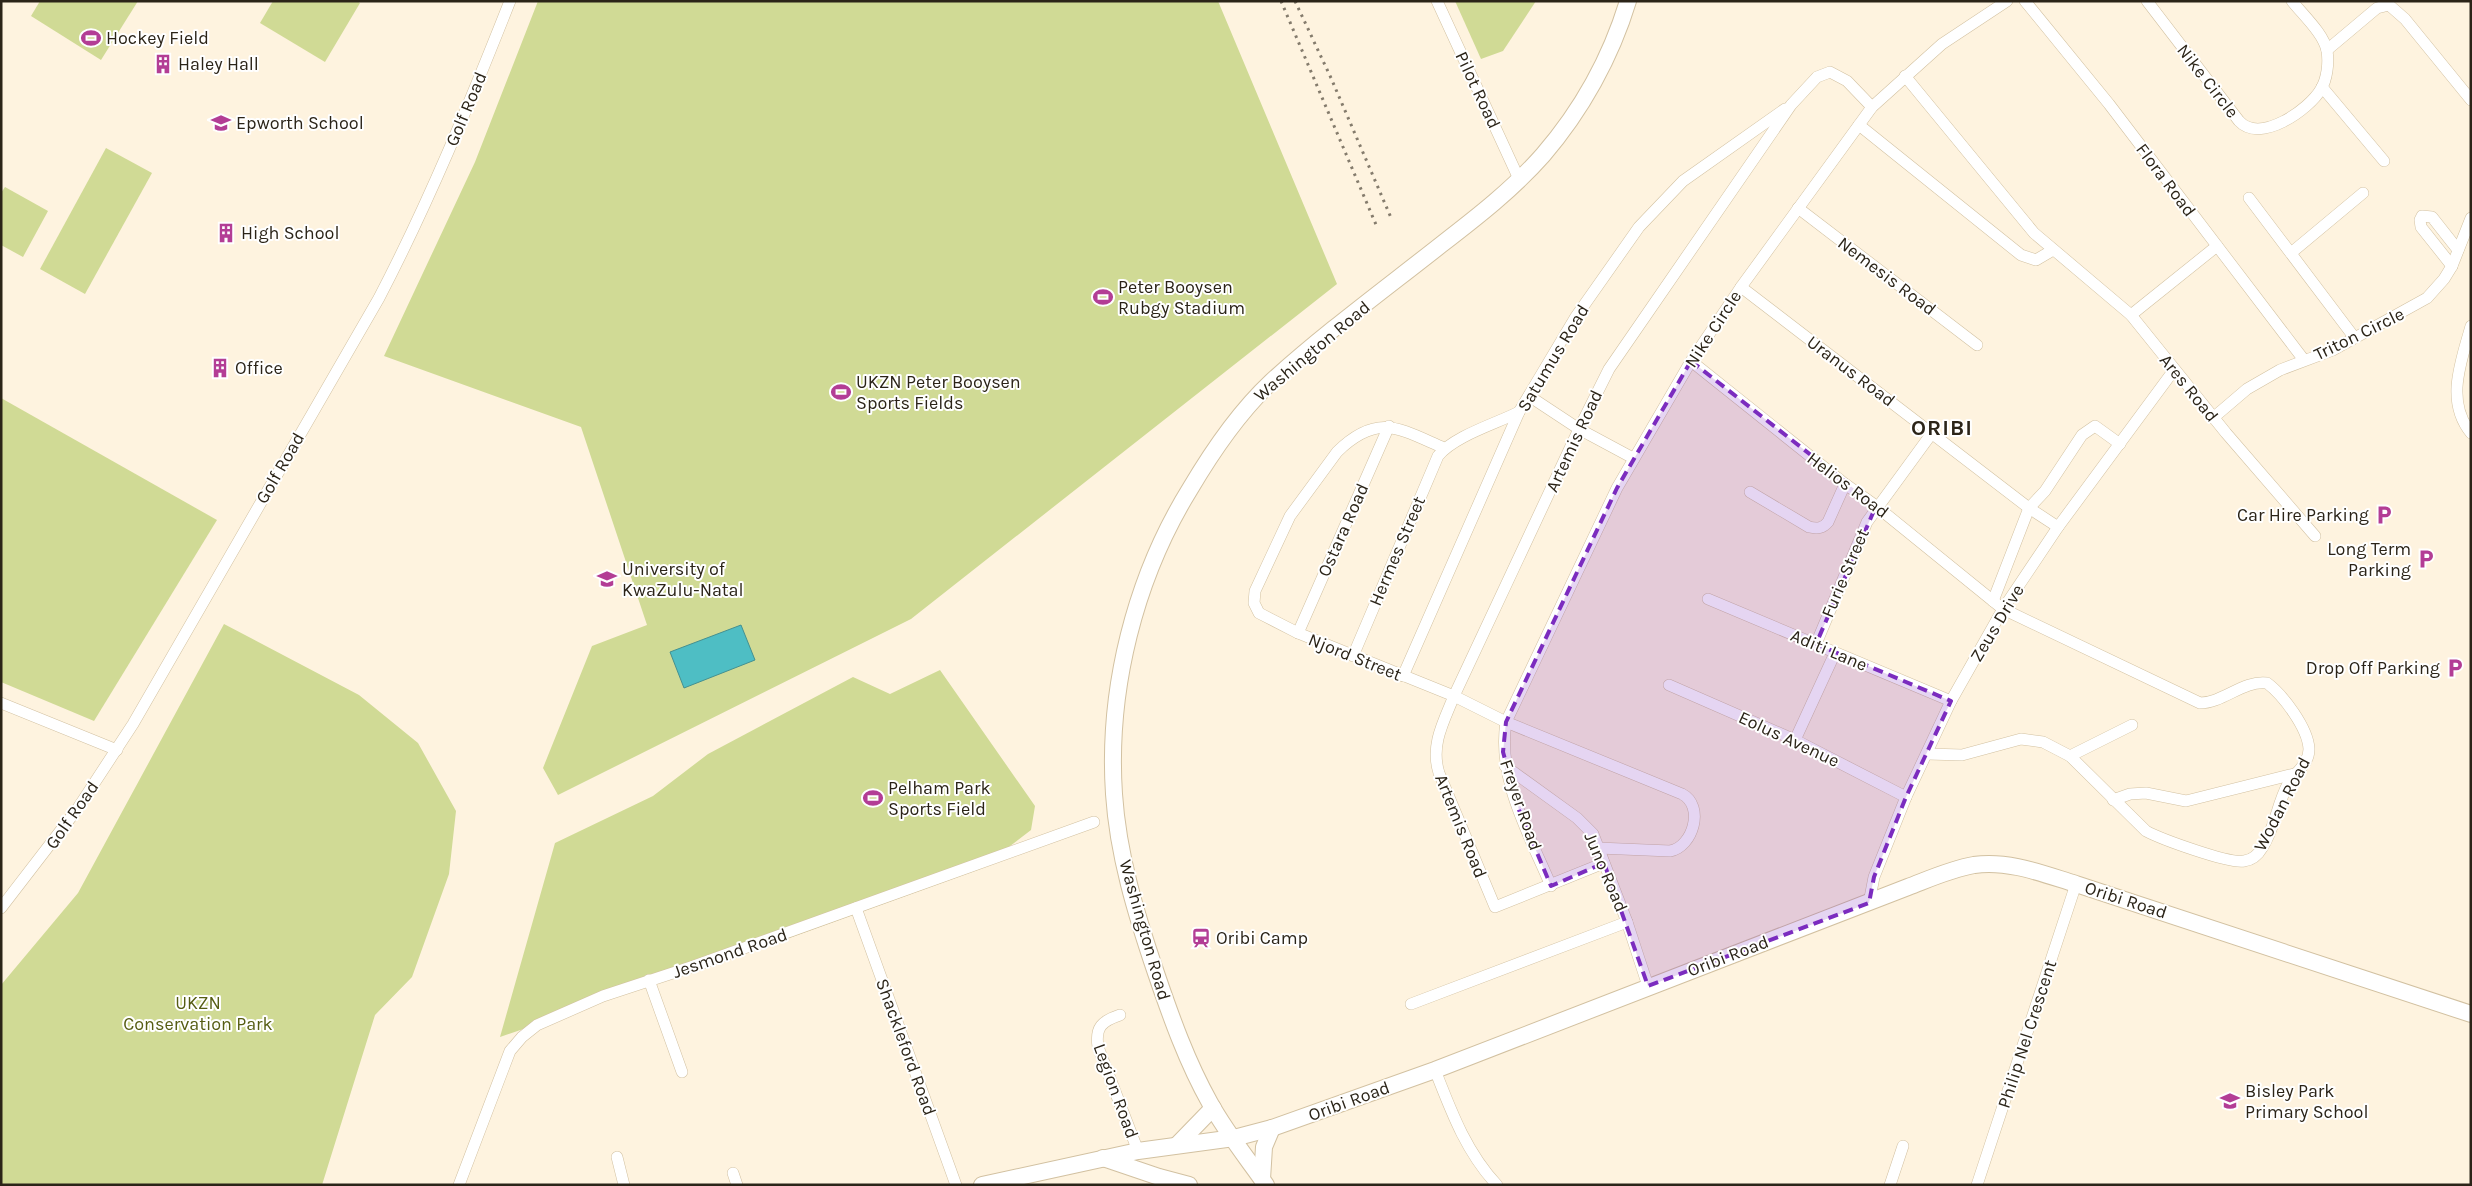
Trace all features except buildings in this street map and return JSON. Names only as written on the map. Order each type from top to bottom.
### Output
[{"type":"main road","name":"Washington Road","points":[[1264,1182],[1213,1108],[1183,1045],[1150,957],[1127,877],[1114,791],[1117,712],[1125,657],[1143,586],[1155,552],[1182,500],[1227,432],[1249,405],[1288,367],[1465,226],[1519,179],[1556,139],[1586,94],[1613,42],[1628,1]]},
{"type":"main road","name":"Oribi Road","points":[[982,1185],[1138,1151],[1178,1144],[1234,1138],[1272,1128],[1435,1070],[1648,986],[1945,874],[1975,865],[2000,865],[2021,868],[2076,884],[2471,1014]]},
{"type":"main road","points":[[1178,1144],[1213,1108]]},
{"type":"main road","points":[[1264,1182],[1264,1147],[1272,1128]]},
{"type":"main road","points":[[1155,1148],[1159,1177]]},
{"type":"main road","points":[[1103,1158],[1189,1185]]},
{"type":"street","name":"Golf Road","points":[[1,908],[68,823],[117,750],[379,298],[409,241],[466,111],[510,1]]},
{"type":"street","name":"Pilot Road","points":[[1437,1],[1519,179]]},
{"type":"street","name":"Nike Circle","points":[[1506,722],[1633,458],[1691,361],[1741,287],[1872,107],[1942,44],[2007,1]]},
{"type":"street","name":"Flora Road","points":[[2026,1],[2109,104],[2304,360]]},
{"type":"street","name":"Nike Circle","points":[[2147,1],[2243,126],[2259,130],[2273,127],[2309,103],[2322,87]]},
{"type":"street","points":[[2292,1],[2318,34],[2327,50],[2326,72],[2322,87],[2384,160]]},
{"type":"street","points":[[2327,50],[2376,8],[2389,5],[2405,19],[2471,100]]},
{"type":"street","name":"Artemis Road","points":[[1551,886],[1494,907],[1436,763],[1437,740],[1454,696],[1609,369],[1624,345],[1659,300],[1791,105],[1817,77],[1830,72],[1848,81],[1872,107]]},
{"type":"street","name":"Ares Road","points":[[1905,76],[2034,233],[2132,315],[2174,370],[2315,536]]},
{"type":"street","name":"Satumus Road","points":[[1402,676],[1519,412],[1575,318],[1639,227],[1683,181],[1791,105]]},
{"type":"street","points":[[1859,125],[2021,256],[2036,260],[2053,250]]},
{"type":"street","points":[[2291,252],[2364,192]]},
{"type":"street","points":[[2249,198],[2354,337]]},
{"type":"street","name":"Nemesis Road","points":[[1798,208],[1977,345]]},
{"type":"street","points":[[2452,266],[2421,227],[2420,220],[2422,216],[2432,217],[2458,250]]},
{"type":"street","name":"Triton Circle","points":[[2214,418],[2248,389],[2280,370],[2333,350],[2427,298],[2444,279],[2452,266],[2471,218]]},
{"type":"street","points":[[2132,315],[2217,246]]},
{"type":"street","name":"Uranus Road","points":[[1741,287],[2029,508],[2058,527]]},
{"type":"street","points":[[2471,326],[2459,373],[2456,400],[2462,421],[2471,434]]},
{"type":"street","name":"Helios Road","points":[[1691,361],[1845,484],[1876,506],[2003,610]]},
{"type":"street","name":"Zeus Drive","points":[[1869,903],[1874,878],[1906,797],[1928,754],[1951,701],[2003,610],[2058,527],[2174,370]]},
{"type":"street","points":[[1529,396],[1579,429],[1633,458]]},
{"type":"street","points":[[1388,426],[1444,448],[1519,412]]},
{"type":"street","name":"Njord Street","points":[[1388,426],[1358,436],[1336,452],[1290,516],[1255,591],[1254,603],[1259,613],[1298,633],[1454,696],[1506,722],[1688,797],[1694,805],[1695,818],[1686,843],[1680,849],[1670,851],[1598,848]]},
{"type":"street","name":"Ostara Road","points":[[1298,633],[1388,426]]},
{"type":"street","points":[[1993,601],[2029,508],[2045,491],[2082,434],[2090,427],[2095,426],[2120,444]]},
{"type":"street","name":"Furie Street","points":[[1816,644],[1858,540],[1876,506],[1932,433]]},
{"type":"street","name":"Hermes Street","points":[[1353,656],[1433,466],[1444,448]]},
{"type":"street","points":[[1750,492],[1810,527],[1816,528],[1824,526],[1828,522],[1845,484]]},
{"type":"street","name":"Aditi Lane","points":[[1708,599],[1951,701]]},
{"type":"street","name":"Wodan Road","points":[[1928,754],[1962,755],[2022,739],[2042,742],[2070,756],[2137,825],[2157,837],[2228,859],[2244,861],[2254,857],[2262,849],[2285,790],[2294,774],[2308,758],[2307,742],[2298,720],[2281,694],[2267,683],[2256,683],[2213,701],[2200,703],[2003,610]]},
{"type":"street","points":[[1795,740],[1835,653]]},
{"type":"street","name":"Eolus Avenue","points":[[1669,685],[1795,740],[1906,797]]},
{"type":"street","points":[[1,703],[117,750]]},
{"type":"street","name":"Freyer Road","points":[[1506,722],[1503,743],[1505,765],[1519,810],[1551,886]]},
{"type":"street","points":[[2070,756],[2132,725]]},
{"type":"street","name":"Juno Road","points":[[1505,765],[1586,826],[1593,834],[1627,922],[1648,986]]},
{"type":"street","points":[[2112,800],[2130,794],[2146,793],[2186,801],[2294,774]]},
{"type":"street","name":"Jesmond Road","points":[[459,1185],[510,1051],[522,1037],[537,1025],[603,996],[856,908],[1094,822]]},
{"type":"street","points":[[1551,886],[1604,863]]},
{"type":"street","name":"Philip Nel Crescent","points":[[1977,1185],[2076,884]]},
{"type":"street","name":"Shackleford Road","points":[[856,908],[956,1185]]},
{"type":"street","points":[[1411,1004],[1627,922]]},
{"type":"street","points":[[649,980],[682,1072]]},
{"type":"street","name":"Legion Road","points":[[1120,1015],[1106,1020],[1100,1025],[1097,1037],[1098,1047],[1138,1151]]},
{"type":"street","points":[[1435,1070],[1463,1137],[1481,1167],[1497,1185]]},
{"type":"street","points":[[1890,1185],[1903,1146]]},
{"type":"street","points":[[617,1157],[624,1185]]},
{"type":"street","points":[[733,1173],[737,1185]]},
{"type":"highlighted area","points":[[1691,361],[1876,506],[1816,644],[1951,701],[1906,797],[1874,877],[1869,903],[1648,986],[1604,863],[1551,886],[1519,810],[1503,752],[1506,722],[1617,488]]},
{"type":"green space","name":"Hockey Field","points":[[40,1],[138,1],[101,60],[31,16]]},
{"type":"green space","points":[[273,1],[357,1],[360,3],[325,62],[260,23]]},
{"type":"green space","name":"UKZN Peter Booysen Sports Fields","points":[[538,1],[1218,1],[1337,284],[911,619],[558,795],[543,768],[592,646],[647,625],[581,427],[384,356],[475,162]]},
{"type":"green space","points":[[1455,1],[1536,1],[1503,51],[1481,59]]},
{"type":"green space","points":[[106,148],[152,173],[85,294],[40,269]]},
{"type":"green space","points":[[5,187],[48,211],[23,257],[1,245],[1,193]]},
{"type":"green space","points":[[1,398],[217,520],[94,721],[1,682]]},
{"type":"green space","name":"UKZN Conservation Park","points":[[224,624],[359,695],[418,743],[456,811],[449,874],[412,977],[375,1015],[322,1185],[1,1185],[1,985],[78,893]]},
{"type":"green space","points":[[940,670],[1035,806],[1031,830],[980,869],[761,948],[500,1037],[555,843],[653,796],[708,754],[853,677],[890,694]]},
{"type":"water","points":[[741,625],[755,660],[684,688],[670,652]]},
{"type":"railway","points":[[1281,1],[1377,227]]},
{"type":"railway","points":[[1295,1],[1331,78],[1392,220]]},
{"type":"place","name":"Hockey Field","points":[[91,38]]},
{"type":"place","name":"Haley Hall","points":[[163,64]]},
{"type":"place","name":"Epworth School","points":[[221,123]]},
{"type":"place","name":"High School","points":[[226,233]]},
{"type":"place","name":"Peter Booysen Rubgy Stadium","points":[[1103,297]]},
{"type":"place","name":"Office","points":[[220,368]]},
{"type":"place","name":"UKZN Peter Booysen Sports Fields","points":[[841,392]]},
{"type":"place","name":"Car Hire Parking","points":[[2384,515]]},
{"type":"place","name":"Long Term Parking","points":[[2426,559]]},
{"type":"place","name":"University of KwaZulu-Natal","points":[[607,579]]},
{"type":"place","name":"Drop Off Parking","points":[[2455,668]]},
{"type":"place","name":"Pelham Park Sports Field","points":[[873,798]]},
{"type":"place","name":"Oribi Camp","points":[[1201,938]]},
{"type":"place","name":"Bisley Park Primary School","points":[[2230,1101]]},
{"type":"district","name":"ORIBI","points":[[1942,428]]}]
